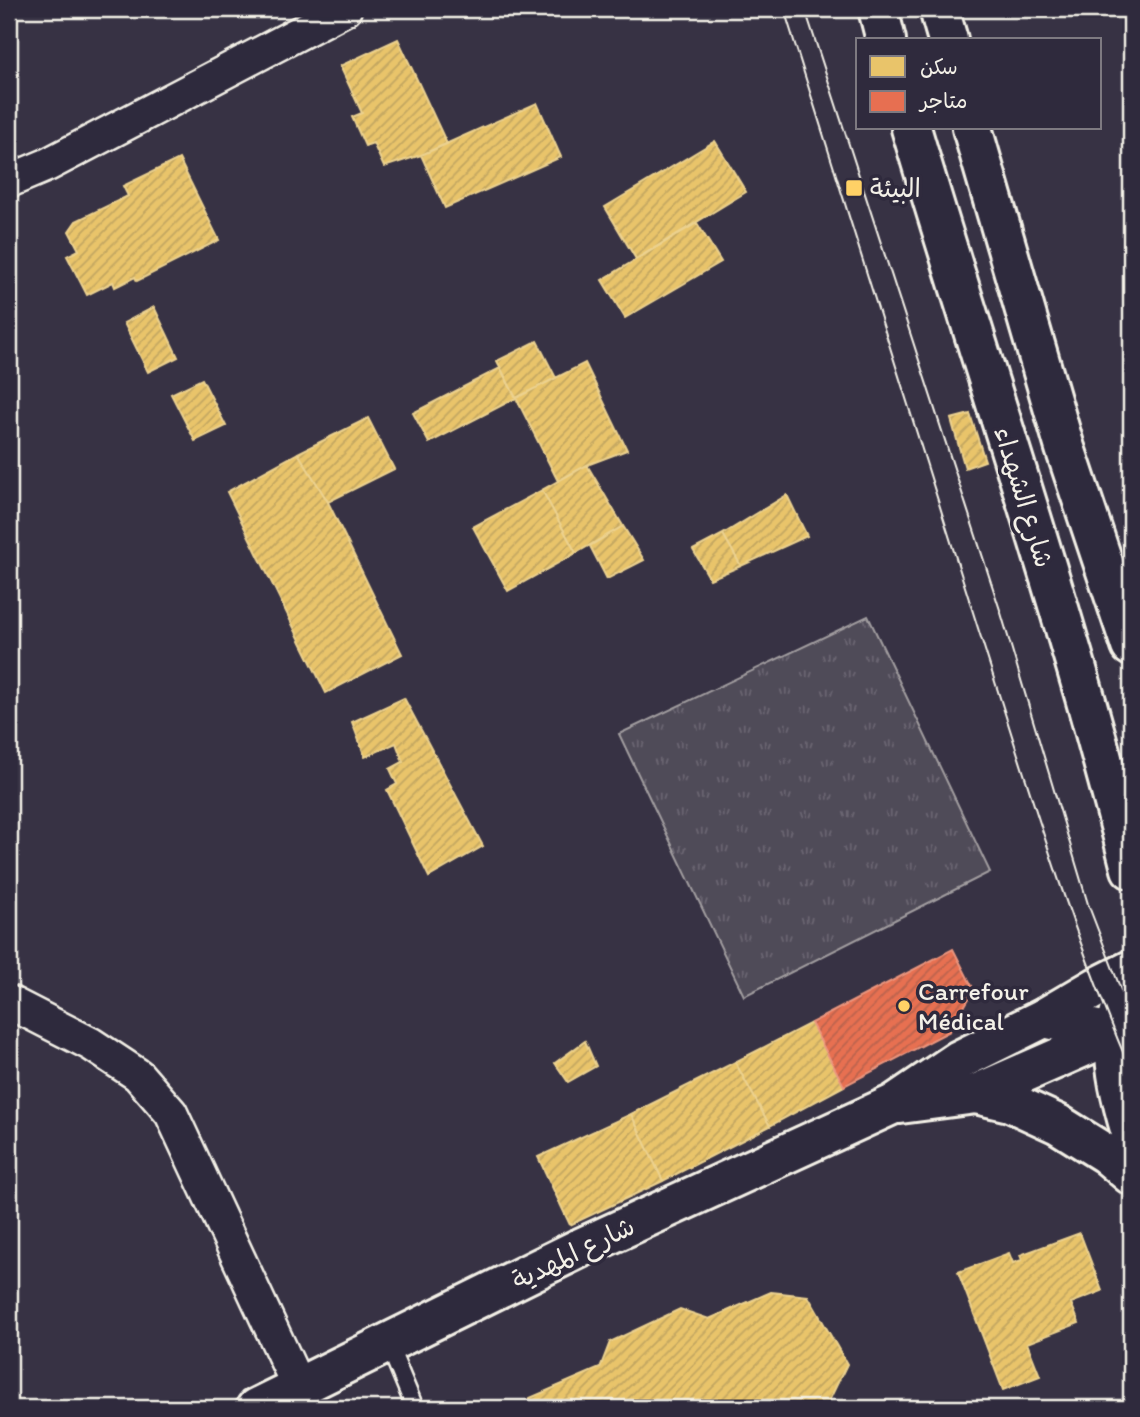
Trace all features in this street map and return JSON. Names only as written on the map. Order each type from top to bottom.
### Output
[{"type":"main road","points":[[877,9],[885,38]]},
{"type":"main road","points":[[939,9],[947,38]]},
{"type":"main road","name":"شارع الشهداء","points":[[912,130],[953,271],[1078,668],[1131,869]]},
{"type":"main road","name":"شارع الشهداء","points":[[973,130],[1065,448],[1131,646]]},
{"type":"main road","points":[[894,1104],[959,1060],[1044,1018],[1131,970]]},
{"type":"main road","points":[[1131,983],[1125,1000],[1126,1032],[1117,1071],[1131,1133]]},
{"type":"main road","points":[[1044,1018],[1126,1032]]},
{"type":"main road","points":[[894,1104],[976,1094],[1126,1032]]},
{"type":"main road","points":[[976,1094],[1010,1102],[1058,1124],[1106,1154],[1131,1175]]},
{"type":"main road","name":"شارع المهدية","points":[[256,1408],[578,1249],[894,1104]]},
{"type":"street","points":[[9,181],[47,165],[345,9]]},
{"type":"street","points":[[9,1002],[91,1044],[138,1075],[171,1113],[299,1388]]},
{"type":"lane","points":[[388,1343],[415,1408]]},
{"type":"green space","points":[[868,616],[990,872],[744,996],[619,734]]},
{"type":"building: سكن","points":[[398,39],[447,144],[384,167],[373,143],[365,146],[352,117],[362,113],[340,66]]},
{"type":"building: سكن","points":[[537,103],[561,157],[445,208],[421,155]]},
{"type":"building: سكن","points":[[715,141],[746,192],[636,259],[605,207]]},
{"type":"building: سكن","points":[[179,159],[219,240],[137,281],[135,277],[115,287],[113,282],[87,295],[67,256],[79,250],[69,231],[76,221],[128,196],[123,186]]},
{"type":"building: سكن","points":[[697,223],[721,262],[625,318],[602,280]]},
{"type":"building: سكن","points":[[154,307],[178,357],[148,372],[124,323]]},
{"type":"building: سكن","points":[[537,341],[556,378],[516,398],[497,361]]},
{"type":"building: سكن","points":[[585,363],[627,450],[587,465],[558,481],[516,398]]},
{"type":"building: سكن","points":[[500,368],[516,398],[429,443],[413,413]]},
{"type":"building: سكن","points":[[202,379],[226,426],[195,441],[171,394]]},
{"type":"building: سكن","points":[[970,414],[985,461],[965,468],[951,419]]},
{"type":"building: سكن","points":[[368,418],[394,469],[328,502],[298,453]]},
{"type":"building: سكن","points":[[298,453],[328,502],[402,654],[326,693],[227,492]]},
{"type":"building: سكن","points":[[587,465],[623,526],[576,553],[542,490]]},
{"type":"building: سكن","points":[[542,490],[576,553],[508,591],[473,527]]},
{"type":"building: سكن","points":[[787,495],[807,536],[741,566],[723,534]]},
{"type":"building: سكن","points":[[623,526],[644,560],[607,579],[590,546]]},
{"type":"building: سكن","points":[[723,534],[741,566],[710,579],[693,550]]},
{"type":"building: سكن","points":[[404,698],[483,846],[429,877],[387,790],[397,784],[390,769],[403,762],[396,743],[365,757],[352,722]]},
{"type":"building: سكن","points":[[811,1023],[844,1086],[770,1126],[735,1062]]},
{"type":"building: سكن","points":[[585,1041],[596,1066],[568,1082],[555,1063]]},
{"type":"building: سكن","points":[[735,1062],[770,1126],[663,1181],[631,1114]]},
{"type":"building: سكن","points":[[631,1114],[663,1181],[570,1225],[538,1157]]},
{"type":"building: سكن","points":[[1080,1233],[1102,1291],[1071,1303],[1079,1323],[1027,1343],[1040,1376],[1003,1390],[958,1272],[1009,1253],[1013,1263],[1022,1260],[1020,1255]]},
{"type":"building: سكن","points":[[771,1292],[808,1296],[847,1364],[828,1403],[817,1408],[526,1408],[530,1398],[600,1368],[610,1342],[680,1309],[709,1319]]},
{"type":"building: متاجر","name":"Carrefour Médical","points":[[953,949],[974,990],[950,1031],[844,1086],[811,1023]]},
{"type":"tram line","points":[[784,9],[1049,850],[1088,962],[1131,1071]]},
{"type":"tram line","points":[[805,9],[1001,613],[1088,904],[1131,1016]]},
{"type":"place","name":"البيئة","points":[[854,188]]},
{"type":"place","name":"Carrefour Médical","points":[[904,1006]]}]
